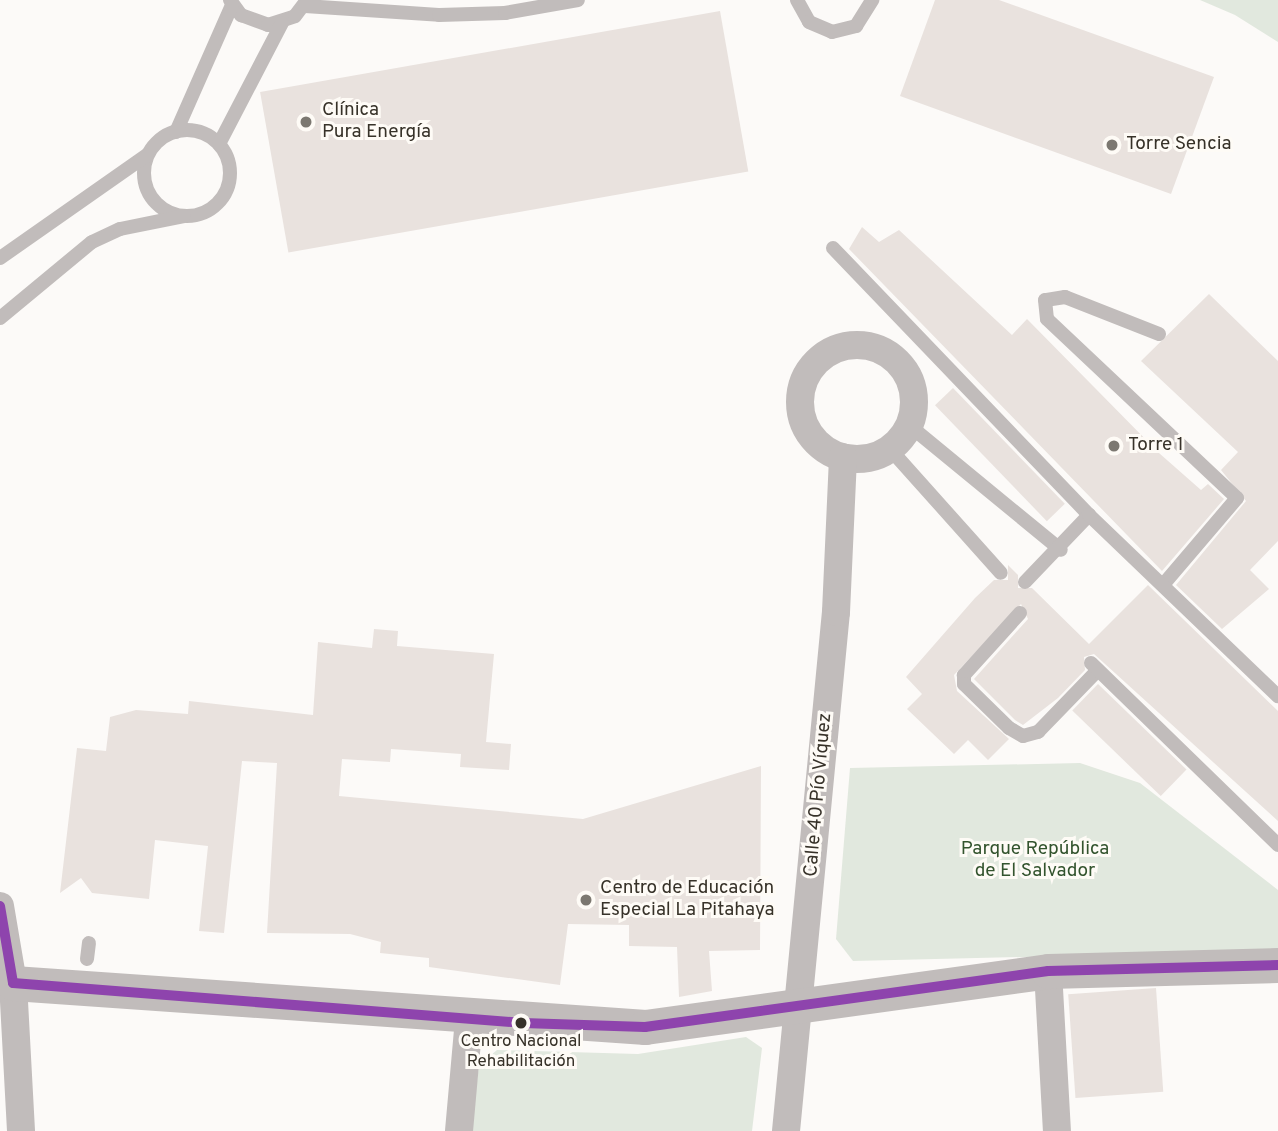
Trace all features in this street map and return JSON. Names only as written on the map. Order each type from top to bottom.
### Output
[{"type":"street","points":[[859,344],[894,357],[914,389],[910,426],[890,449],[844,457],[826,450],[802,422],[802,385],[823,355],[859,344]]},
{"type":"street","name":"Calle 40 Pío Víquez","points":[[786,1131],[836,612],[844,457]]},
{"type":"street","points":[[0,906],[13,983],[21,1131]]},
{"type":"street","points":[[13,983],[469,1020],[645,1027],[1048,971],[1278,965]]},
{"type":"street","points":[[1048,971],[1057,1131]]},
{"type":"street","points":[[459,1131],[469,1020]]},
{"type":"lane","points":[[0,318],[92,242],[120,229],[186,216],[213,207],[228,184],[219,144],[282,23],[306,3],[439,15],[505,13],[578,0]]},
{"type":"lane","points":[[797,0],[809,22],[832,32],[856,26],[872,0]]},
{"type":"lane","points":[[0,258],[176,132],[231,2],[254,22],[282,23]]},
{"type":"lane","points":[[176,132],[194,131],[219,144]]},
{"type":"lane","points":[[147,155],[144,183],[150,196],[186,216]]},
{"type":"lane","points":[[833,248],[1089,515],[1278,696]]},
{"type":"lane","points":[[1159,334],[1065,297],[1045,300],[1048,319],[1237,498],[1163,585]]},
{"type":"lane","points":[[910,426],[1062,550]]},
{"type":"lane","points":[[890,449],[1001,573]]},
{"type":"lane","points":[[1025,582],[1062,550],[1089,515]]},
{"type":"lane","points":[[1020,613],[964,675],[964,684],[1009,728],[1023,736],[1038,732],[1095,666],[1278,845]]},
{"type":"lane","points":[[87,959],[89,943]]},
{"type":"green space","points":[[1200,0],[1278,0],[1278,42],[1235,15]]},
{"type":"green space","name":"Parque República de El Salvador","points":[[1080,763],[1140,783],[1278,890],[1278,951],[853,961],[836,939],[850,768]]},
{"type":"green space","points":[[746,1037],[762,1048],[752,1131],[471,1131],[479,1065],[497,1050],[638,1054]]},
{"type":"building","name":"Torre Sencia","points":[[935,0],[999,0],[1214,77],[1171,194],[900,96]]},
{"type":"building","points":[[720,11],[748,172],[288,253],[260,92]]},
{"type":"building","name":"Torre 1","points":[[862,227],[879,242],[899,230],[1012,335],[1027,319],[1159,453],[1201,490],[1208,484],[1224,499],[1162,571],[849,249]]},
{"type":"building","points":[[1209,294],[1278,361],[1278,541],[1250,570],[1269,589],[1222,629],[1176,585],[1246,501],[1221,470],[1238,452],[1141,361]]},
{"type":"building","points":[[953,388],[1065,504],[1047,521],[935,405]]},
{"type":"building","points":[[1008,565],[1018,575],[1018,588],[1032,588],[1089,644],[1148,585],[1278,711],[1278,821],[1094,654],[1084,657],[1085,670],[1058,698],[1023,725],[1015,720],[974,679],[1028,619],[1021,604],[954,675],[957,691],[1009,739],[988,760],[968,740],[954,754],[907,709],[922,694],[906,677],[975,598],[994,580],[1008,580]]},
{"type":"building","points":[[374,629],[398,631],[397,646],[494,654],[486,742],[511,744],[509,770],[460,767],[461,754],[391,749],[390,762],[342,759],[339,796],[583,819],[761,766],[760,950],[709,951],[712,991],[679,997],[677,947],[629,946],[629,925],[568,924],[560,985],[429,967],[429,958],[380,953],[381,942],[350,934],[267,933],[277,763],[242,761],[224,933],[199,931],[208,846],[155,840],[149,899],[92,893],[81,878],[60,893],[77,748],[106,751],[110,717],[136,710],[188,714],[189,701],[313,715],[318,642],[372,648]]},
{"type":"building","points":[[1098,684],[1186,769],[1161,796],[1072,711]]},
{"type":"building","points":[[1156,988],[1163,1092],[1075,1098],[1068,994]]},
{"type":"transit line","points":[[0,906],[13,983],[523,1023],[645,1027],[1048,971],[1278,965]]},
{"type":"place","name":"Clínica Pura Energía","points":[[306,122]]},
{"type":"place","name":"Torre Sencia","points":[[1112,145]]},
{"type":"place","name":"Torre 1","points":[[1114,446]]},
{"type":"place","name":"Centro de Educación Especial La Pitahaya","points":[[586,900]]},
{"type":"place","name":"Centro Nacional Rehabilitación","points":[[521,1023]]}]
